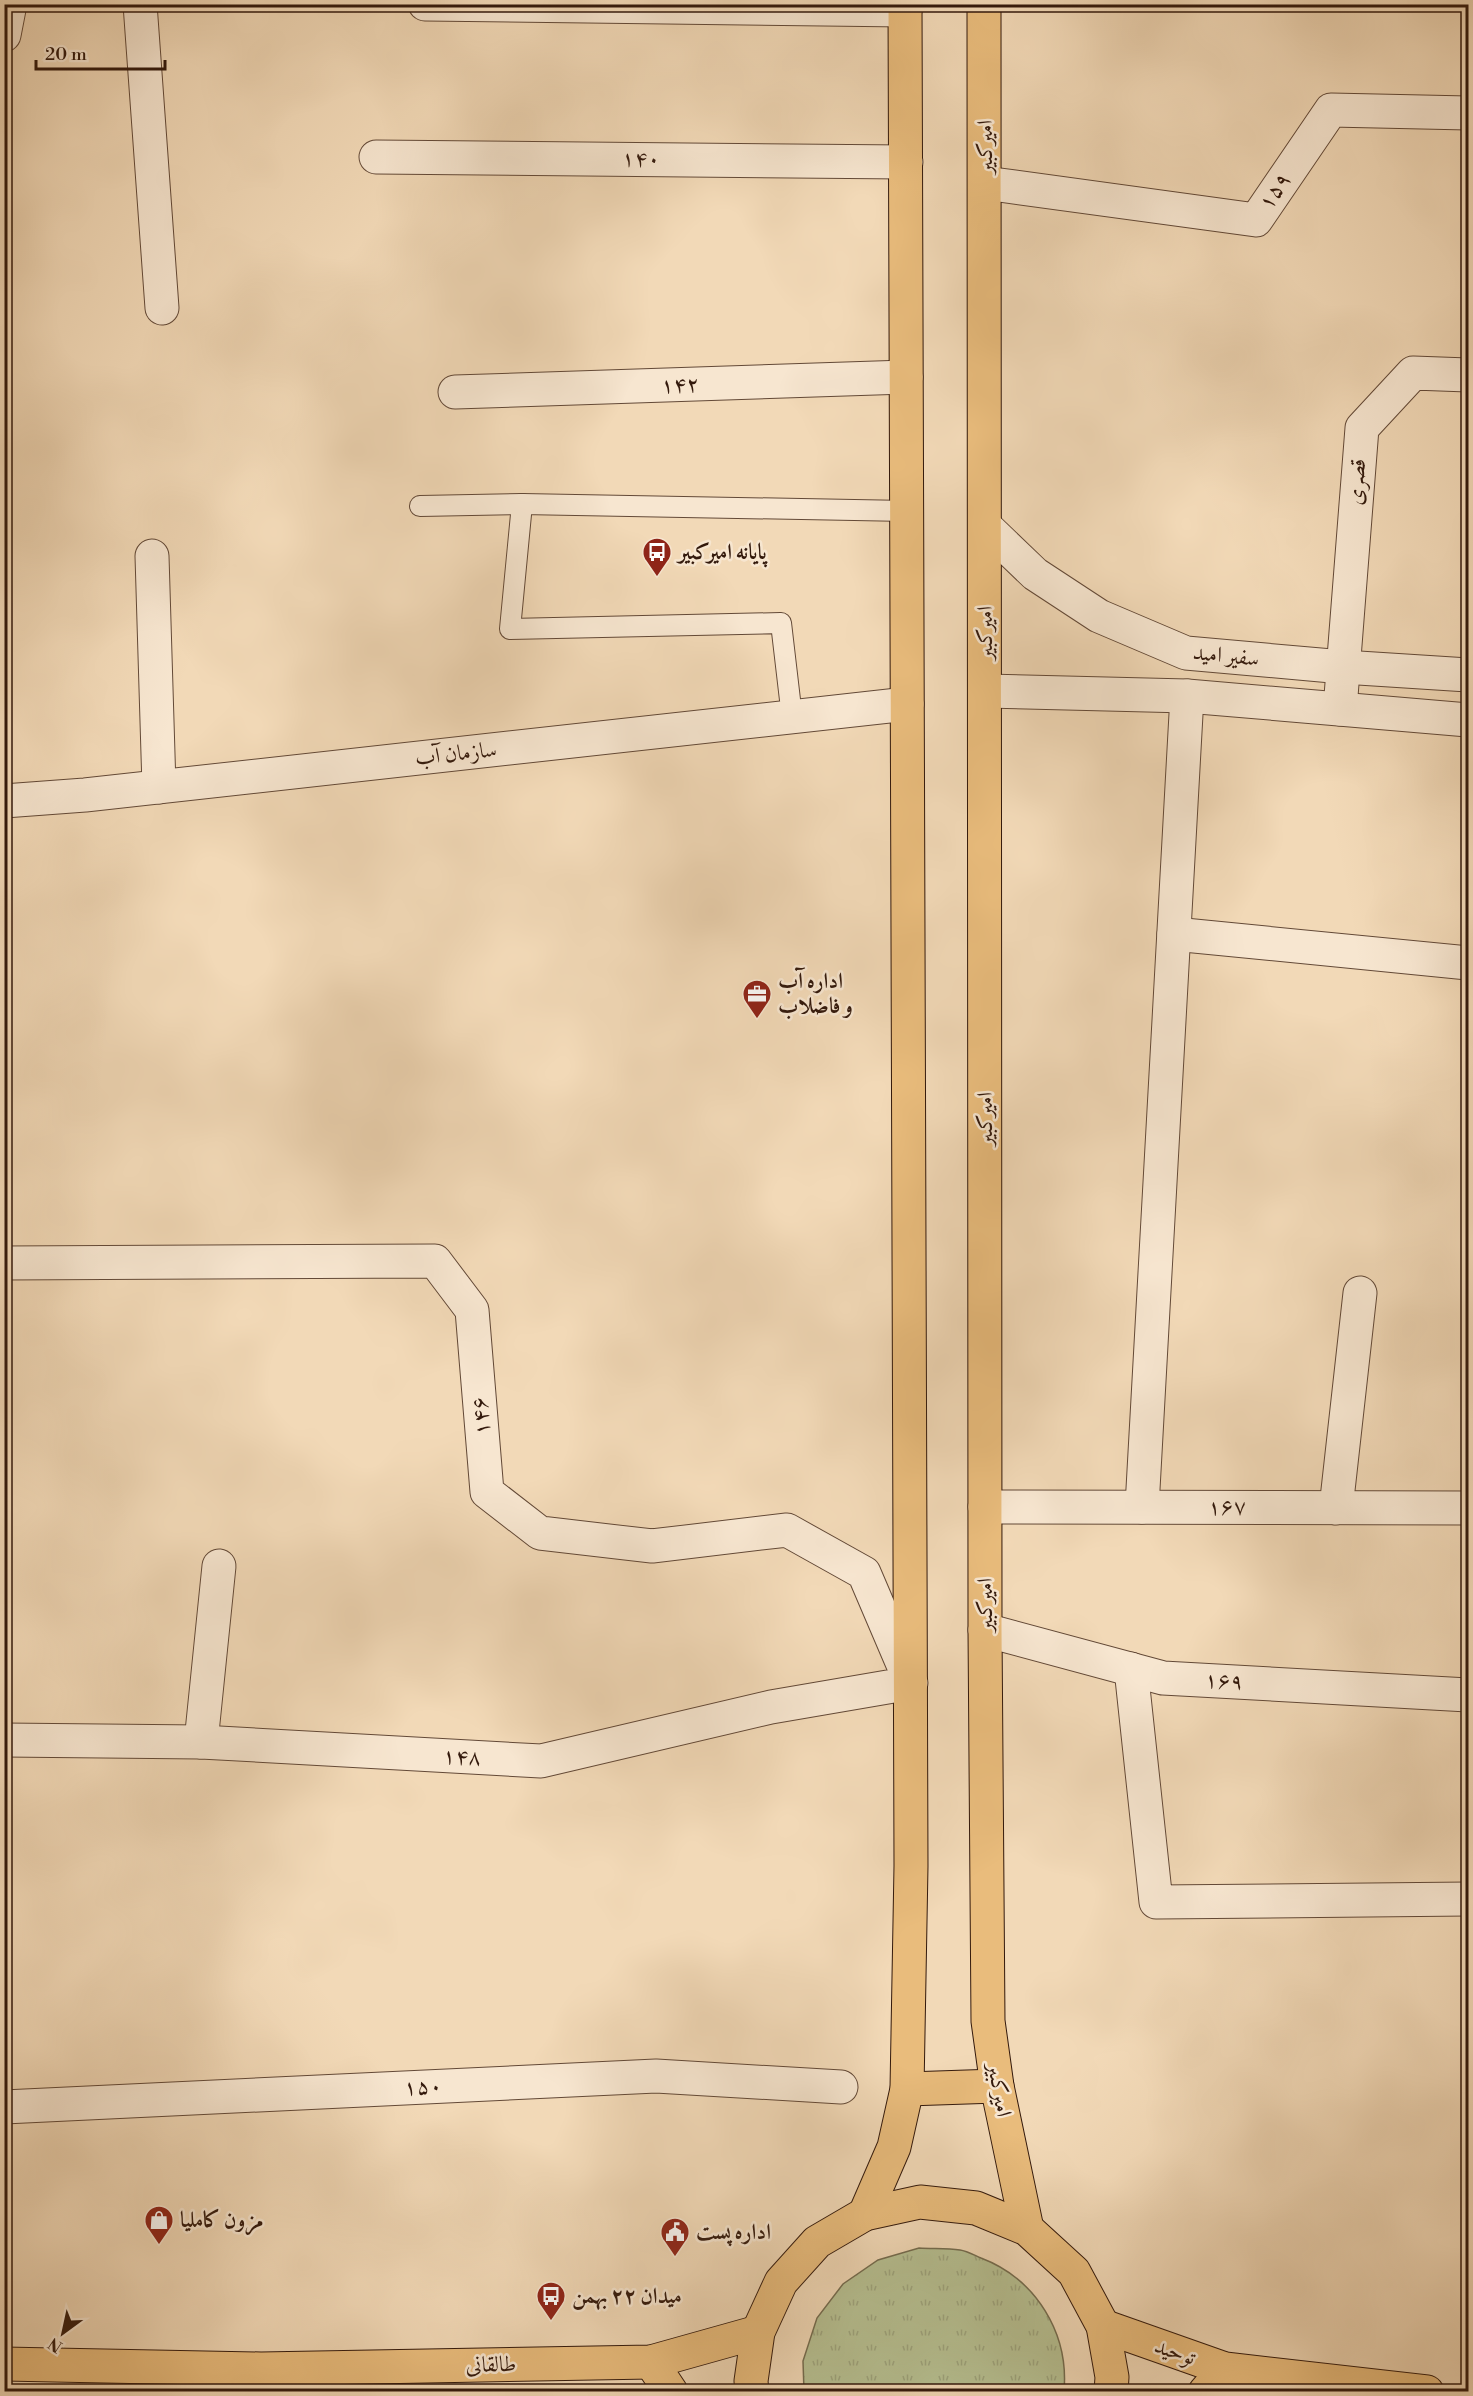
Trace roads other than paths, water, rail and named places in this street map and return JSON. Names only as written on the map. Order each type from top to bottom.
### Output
[{"type":"main road","name":"امیرکبیر","points":[[984,4],[985,1630],[988,2021],[997,2086],[1027,2229]]},
{"type":"main road","points":[[865,2214],[894,2147],[907,2089],[911,1866],[905,7]]},
{"type":"main road","points":[[907,2089],[997,2086]]},
{"type":"main road","points":[[752,2391],[751,2381],[758,2332],[781,2282],[817,2242],[865,2214],[920,2202],[976,2208],[1027,2229],[1074,2272],[1103,2326],[1112,2377],[1111,2391]]},
{"type":"main road","name":"توحید","points":[[1103,2326],[1215,2380],[1427,2391]]},
{"type":"main road","name":"طالقانی","points":[[4,2364],[261,2368],[651,2362],[758,2332]]},
{"type":"main road","points":[[651,2362],[671,2391]]},
{"type":"street","points":[[4,35],[10,4]]},
{"type":"street","points":[[140,4],[162,308]]},
{"type":"street","points":[[425,4],[905,7]]},
{"type":"street","name":"۱۵۹","points":[[985,183],[1256,220],[1331,110],[1468,113]]},
{"type":"street","name":"۱۴۰","points":[[376,156],[906,162]]},
{"type":"street","name":"قصری","points":[[1340,710],[1362,428],[1413,373],[1468,375]]},
{"type":"street","name":"۱۴۲","points":[[454,392],[906,377]]},
{"type":"street","name":"سفیر امید","points":[[985,526],[1035,574],[1100,616],[1186,653],[1468,675]]},
{"type":"street","points":[[152,556],[159,787]]},
{"type":"street","name":"سفیر امید","points":[[985,691],[1187,696],[1468,720]]},
{"type":"street","points":[[1142,1507],[1187,696]]},
{"type":"street","name":"سازمان آب","points":[[4,801],[159,787],[907,704]]},
{"type":"street","points":[[1174,934],[1468,963]]},
{"type":"street","name":"۱۴۶","points":[[4,1263],[435,1261],[472,1310],[487,1492],[540,1533],[652,1546],[787,1530],[864,1573],[910,1683]]},
{"type":"street","points":[[1336,1508],[1360,1293]]},
{"type":"street","name":"۱۶۷","points":[[985,1507],[1468,1508]]},
{"type":"street","points":[[201,1742],[219,1566]]},
{"type":"street","name":"۱۶۹","points":[[985,1630],[1163,1678],[1468,1695]]},
{"type":"street","points":[[1131,1669],[1156,1902],[1468,1899]]},
{"type":"street","name":"۱۴۸","points":[[4,1740],[201,1742],[541,1761],[771,1707],[910,1683]]},
{"type":"street","name":"۱۵۰","points":[[4,2107],[656,2076],[842,2087]]},
{"type":"lane","points":[[420,506],[522,504],[907,512]]},
{"type":"lane","points":[[522,504],[510,629],[781,623],[792,717]]},
{"type":"place","name":"پایانه امیرکبیر","points":[[657,578]]},
{"type":"place","name":"اداره آب و فاضلاب","points":[[757,1020]]},
{"type":"place","name":"مزون کاملیا","points":[[159,2246]]},
{"type":"place","name":"اداره پست","points":[[675,2258]]},
{"type":"place","name":"میدان ۲۲ بهمن","points":[[551,2322]]}]
